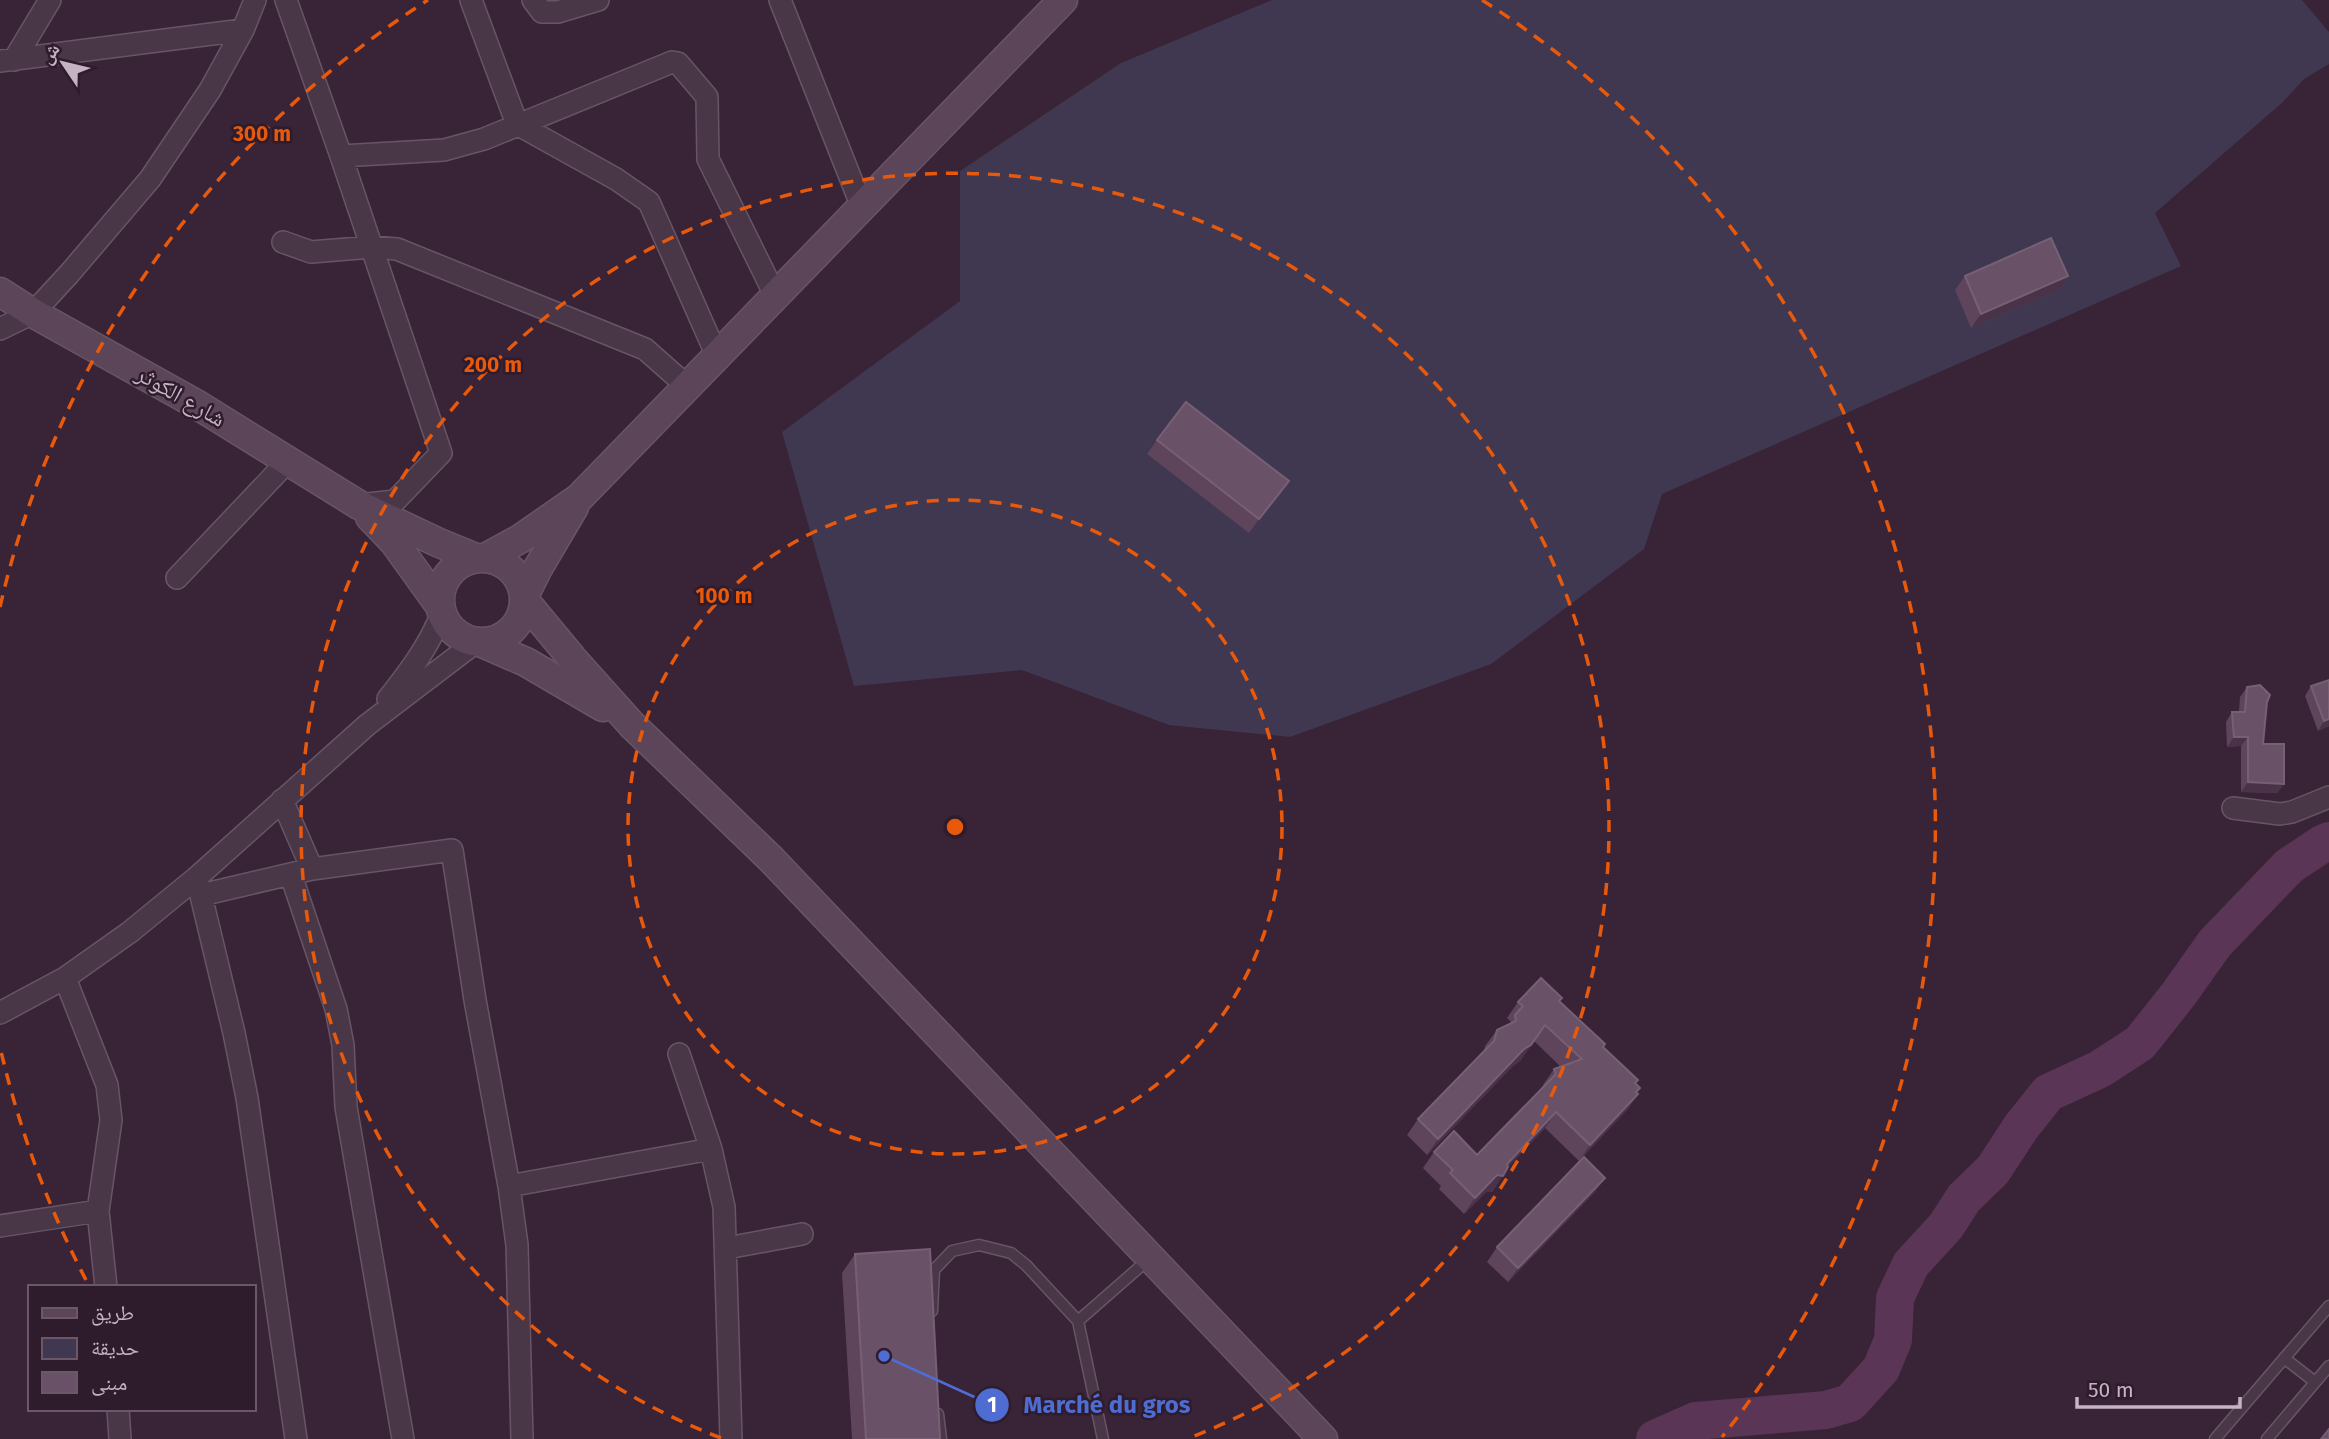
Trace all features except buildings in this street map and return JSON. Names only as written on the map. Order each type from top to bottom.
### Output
[{"type":"main road","points":[[441,609],[440,593],[453,570],[463,562],[480,558],[520,539],[579,498],[1063,0]]},
{"type":"main road","name":"شارع الكوثر","points":[[0,292],[196,404],[359,505]]},
{"type":"main road","points":[[478,642],[493,641],[516,626],[522,613],[524,598],[538,568],[579,498]]},
{"type":"main road","points":[[359,505],[437,542],[507,566],[516,574],[524,598],[572,659],[632,725],[771,859],[1323,1439]]},
{"type":"main road","points":[[359,505],[394,542],[441,609],[447,624],[455,632],[465,639],[526,662],[632,725]]},
{"type":"street","points":[[7,61],[50,0]]},
{"type":"street","points":[[0,330],[33,313],[150,179],[210,90],[243,30],[255,0]]},
{"type":"street","points":[[286,0],[441,453],[395,501],[359,505]]},
{"type":"street","points":[[471,0],[517,124],[616,178],[649,202],[717,356]]},
{"type":"street","points":[[533,0],[542,12],[558,12],[598,0]]},
{"type":"street","points":[[787,4],[862,207]]},
{"type":"street","points":[[7,61],[243,30]]},
{"type":"street","points":[[341,156],[444,150],[484,139],[672,62],[678,63],[707,97],[708,159],[776,297]]},
{"type":"street","points":[[283,242],[311,253],[372,247],[397,249],[645,349],[688,387]]},
{"type":"street","points":[[177,578],[288,461]]},
{"type":"street","points":[[367,725],[414,666],[431,639],[441,609]]},
{"type":"street","points":[[0,1013],[65,978],[198,887],[282,800],[367,725],[478,642]]},
{"type":"street","points":[[2233,808],[2280,814],[2329,797]]},
{"type":"street","points":[[282,800],[343,1045],[346,1107],[403,1439]]},
{"type":"street","points":[[198,887],[452,850],[517,1245],[522,1439]]},
{"type":"street","points":[[198,887],[247,1098],[296,1439]]},
{"type":"street","points":[[65,978],[107,1085],[111,1120],[98,1211],[106,1285]]},
{"type":"street","points":[[679,1054],[711,1149],[724,1207],[731,1439]]},
{"type":"street","points":[[509,1186],[711,1149]]},
{"type":"street","points":[[0,1226],[98,1211]]},
{"type":"street","points":[[727,1248],[802,1234]]},
{"type":"street","points":[[118,1411],[120,1439]]},
{"type":"lane","points":[[932,1320],[934,1270],[952,1251],[979,1245],[1011,1253],[1026,1265],[1078,1321],[1103,1439]]},
{"type":"lane","points":[[1078,1321],[1151,1257]]},
{"type":"lane","points":[[2215,1439],[2329,1306]]},
{"type":"lane","points":[[2284,1358],[2315,1382]]},
{"type":"lane","points":[[2267,1439],[2329,1366]]},
{"type":"lane","points":[[936,1398],[942,1439]]},
{"type":"green space","points":[[1272,0],[2302,0],[2329,32],[2329,64],[2304,79],[2283,102],[2155,213],[2181,266],[1662,494],[1644,549],[1491,664],[1290,737],[1169,725],[1022,670],[854,686],[782,432],[960,301],[960,171],[1121,63]]},
{"type":"waterway","points":[[1655,1439],[1696,1421],[1826,1410],[1850,1403],[1881,1369],[1893,1340],[1895,1298],[1911,1264],[1946,1226],[1964,1198],[1993,1170],[2021,1127],[2048,1093],[2100,1069],[2140,1043],[2215,943],[2289,866],[2329,841]]},
{"type":"place","name":"Marché du gros","points":[[884,1356]]}]
